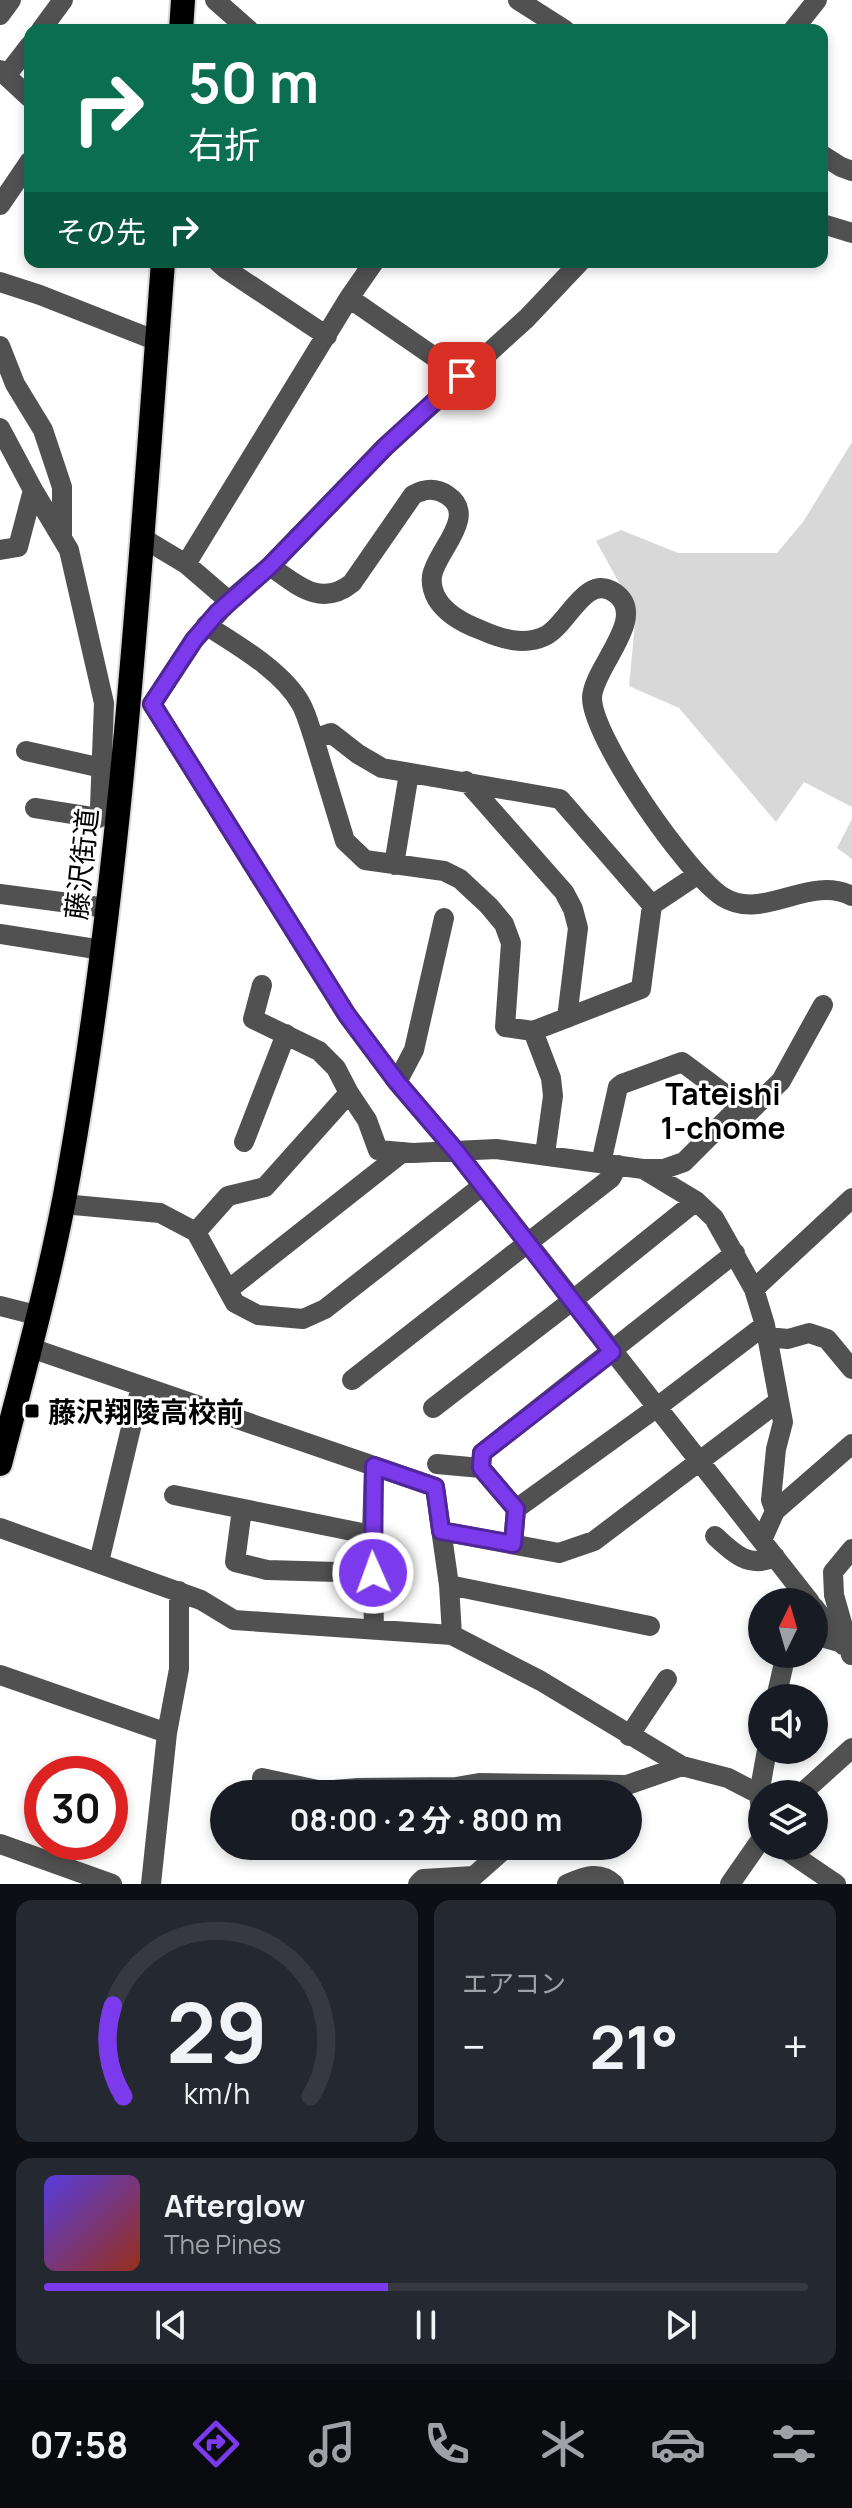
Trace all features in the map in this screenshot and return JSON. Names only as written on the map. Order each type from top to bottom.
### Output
[{"type":"highway","points":[[181,24],[183,0]]},
{"type":"highway","name":"藤沢街道","points":[[0,1464],[40,1316],[63,1204],[91,1042],[107,908],[109,808],[140,703],[141,537],[163,268]]},
{"type":"street","points":[[0,15],[11,0]]},
{"type":"street","points":[[45,24],[63,0]]},
{"type":"street","points":[[215,0],[242,24]]},
{"type":"street","points":[[518,0],[540,23]]},
{"type":"street","points":[[798,24],[817,0]]},
{"type":"street","points":[[24,51],[3,73],[24,92]]},
{"type":"street","points":[[828,158],[852,171]]},
{"type":"street","points":[[0,205],[24,170]]},
{"type":"street","points":[[828,226],[852,233]]},
{"type":"street","points":[[225,268],[327,336]]},
{"type":"street","points":[[186,564],[370,268]]},
{"type":"street","points":[[574,268],[527,318],[385,447],[270,566],[229,601],[140,703],[347,1015],[799,1588]]},
{"type":"street","points":[[0,282],[157,341]]},
{"type":"street","points":[[349,298],[462,376]]},
{"type":"street","points":[[0,346],[15,384],[43,430],[62,487],[62,536]]},
{"type":"street","points":[[1,430],[69,550],[104,703],[102,768],[109,808],[98,818],[35,808]]},
{"type":"street","points":[[270,566],[298,586],[321,595],[339,593],[352,583],[413,495],[423,489],[444,492],[458,509],[458,519],[435,565],[432,586],[441,605],[469,625],[504,639],[535,639],[555,630],[588,592],[596,588],[612,591],[625,604],[626,622],[596,678],[592,697],[594,714],[624,774],[697,875],[723,897],[739,904],[754,904],[818,889],[852,896]]},
{"type":"street","points":[[0,550],[18,547],[33,490]]},
{"type":"street","points":[[141,537],[186,564],[229,601]]},
{"type":"street","points":[[206,625],[262,663],[301,705],[345,841],[365,860],[444,871],[460,879],[504,924],[511,943],[505,1027],[533,1031],[641,989],[652,905],[560,799],[382,768],[331,733],[314,739]]},
{"type":"street","points":[[26,751],[102,768]]},
{"type":"street","points":[[394,865],[409,773]]},
{"type":"street","points":[[466,781],[564,892],[573,909],[578,928],[567,1018]]},
{"type":"street","points":[[652,905],[697,875]]},
{"type":"street","points":[[0,894],[107,908]]},
{"type":"street","points":[[397,1082],[414,1050],[444,918]]},
{"type":"street","points":[[0,934],[102,950]]},
{"type":"street","points":[[262,985],[253,1019],[319,1051],[336,1068],[367,1120],[378,1150],[496,1149],[643,1169],[664,1169],[684,1162],[740,1106]]},
{"type":"street","points":[[352,1380],[611,1178],[609,1164],[618,1087],[682,1062],[749,1112],[781,1081],[823,1005]]},
{"type":"street","points":[[533,1031],[551,1078],[553,1096],[545,1154]]},
{"type":"street","points":[[244,1142],[286,1034]]},
{"type":"street","points":[[196,1232],[228,1196],[265,1187],[349,1093]]},
{"type":"street","points":[[228,1290],[403,1152]]},
{"type":"street","points":[[643,1169],[696,1201],[714,1218],[754,1289],[766,1331],[783,1422],[776,1449],[771,1500],[775,1511]]},
{"type":"street","points":[[63,1204],[160,1213],[196,1232],[235,1303],[258,1315],[303,1319],[325,1309],[482,1186]]},
{"type":"street","points":[[754,1289],[852,1198]]},
{"type":"street","points":[[433,1408],[696,1201]]},
{"type":"street","points":[[513,1544],[516,1509],[481,1468],[482,1453],[735,1253]]},
{"type":"street","points":[[0,1306],[40,1316]]},
{"type":"street","points":[[766,1331],[788,1339],[809,1333],[827,1339],[852,1369]]},
{"type":"street","points":[[516,1509],[766,1331]]},
{"type":"street","points":[[31,1348],[435,1487],[449,1585],[452,1635]]},
{"type":"street","points":[[99,1562],[141,1386]]},
{"type":"street","points":[[441,1531],[559,1553],[594,1541],[779,1401]]},
{"type":"street","points":[[762,1540],[775,1511],[852,1444]]},
{"type":"street","points":[[437,1464],[481,1468]]},
{"type":"street","points":[[374,1466],[374,1630]]},
{"type":"street","points":[[174,1495],[372,1535]]},
{"type":"street","points":[[242,1509],[235,1562],[267,1570],[373,1573]]},
{"type":"street","points":[[0,1528],[179,1591],[234,1620],[452,1635],[541,1681],[682,1766],[728,1778],[748,1788]]},
{"type":"street","points":[[715,1536],[736,1556],[762,1563],[775,1557]]},
{"type":"street","points":[[848,1652],[834,1595],[833,1572],[852,1549]]},
{"type":"street","points":[[449,1585],[626,1630],[650,1626]]},
{"type":"street","points":[[151,1884],[167,1733],[179,1669],[179,1591]]},
{"type":"street","points":[[828,1626],[848,1652]]},
{"type":"street","points":[[828,1642],[848,1652]]},
{"type":"street","points":[[0,1675],[167,1733]]},
{"type":"street","points":[[629,1736],[667,1679]]},
{"type":"street","points":[[817,1780],[852,1748]]},
{"type":"street","points":[[641,1780],[682,1766]]},
{"type":"street","points":[[262,1778],[271,1780]]},
{"type":"street","points":[[0,1844],[112,1884]]},
{"type":"street","points":[[730,1884],[748,1858]]},
{"type":"street","points":[[418,1884],[423,1879],[474,1876],[492,1860]]},
{"type":"street","points":[[801,1860],[836,1884]]},
{"type":"street","points":[[567,1884],[594,1875],[601,1875],[614,1884]]},
{"type":"shaded area","points":[[852,442],[852,807],[804,782],[776,822],[679,708],[629,686],[636,613],[596,541],[621,530],[678,553],[777,553],[803,522]]},
{"type":"shaded area","points":[[852,819],[852,859],[837,848]]},
{"type":"place","name":"藤沢翔陵高校前","points":[[32,1411]]},
{"type":"district","name":"Tateishi 1-chome","points":[[723,1110]]},
{"type":"route","points":[[373,1573],[374,1466],[435,1487],[441,1531],[513,1544],[516,1509],[481,1468],[482,1453],[612,1352],[347,1015],[152,704],[194,640],[217,613],[270,566],[385,447],[462,376]]}]
